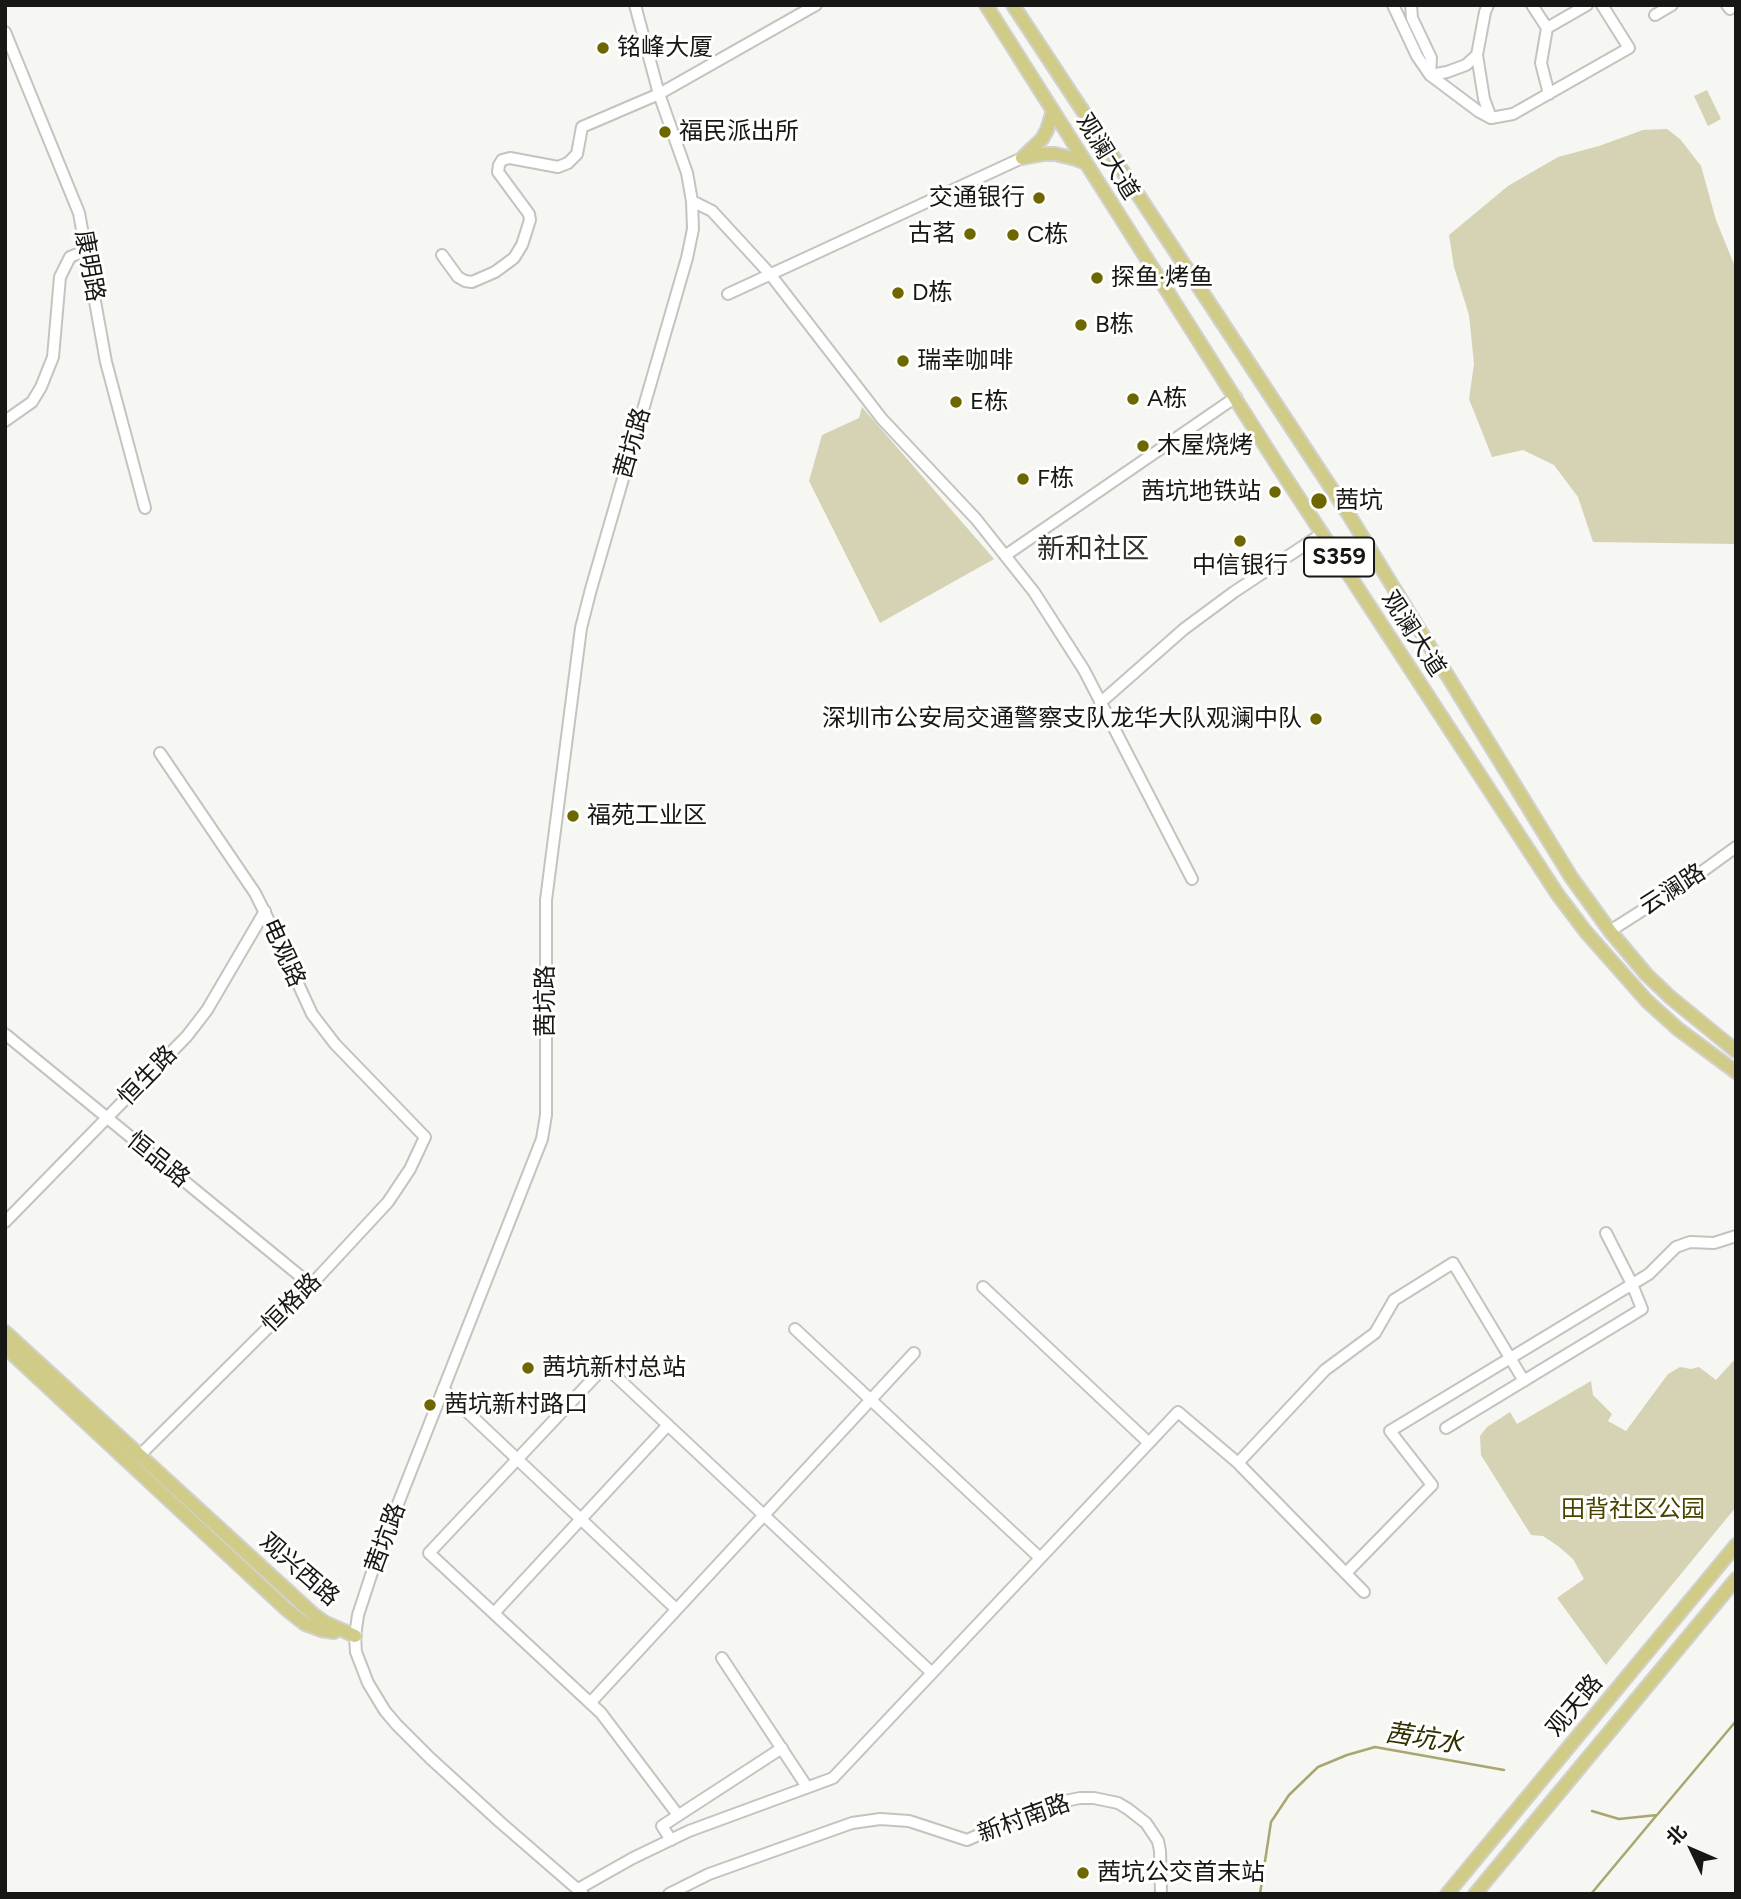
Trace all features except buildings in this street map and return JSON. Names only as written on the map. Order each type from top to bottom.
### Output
[{"type":"main road","name":"观澜大道","points":[[986,5],[1278,466],[1558,895],[1586,932],[1647,1001],[1678,1029],[1736,1072]]},
{"type":"main road","name":"观澜大道","points":[[1013,5],[1349,515],[1552,849],[1610,930],[1646,974],[1670,998],[1736,1051]]},
{"type":"main road","points":[[1022,158],[1042,139],[1053,111]]},
{"type":"main road","points":[[1022,158],[1055,154],[1086,163]]},
{"type":"main road","name":"观兴西路","points":[[5,1332],[313,1614],[355,1636]]},
{"type":"main road","name":"观兴西路","points":[[5,1347],[297,1619],[313,1627],[355,1636]]},
{"type":"main road","name":"观天路","points":[[1447,1894],[1736,1545]]},
{"type":"main road","name":"观天路","points":[[1475,1894],[1736,1579]]},
{"type":"street","name":"茜坑路","points":[[580,1891],[480,1804],[397,1726],[368,1683],[358,1659],[355,1636],[358,1615],[377,1557],[542,1139],[546,1115],[546,900],[581,628],[693,229],[687,173],[659,94],[635,5]]},
{"type":"street","points":[[442,255],[458,277],[472,282],[495,272],[514,258],[522,245],[530,220],[529,214],[498,172],[502,160],[510,158],[558,167],[568,163],[577,154],[582,127],[659,94],[816,5]]},
{"type":"street","points":[[1393,5],[1417,56],[1430,75],[1491,118],[1513,114],[1629,48],[1602,5]]},
{"type":"street","points":[[1411,5],[1412,18],[1431,58],[1430,75]]},
{"type":"street","points":[[1488,5],[1477,55],[1484,99],[1491,118]]},
{"type":"street","points":[[1532,5],[1547,29],[1541,63],[1549,94]]},
{"type":"street","points":[[1547,29],[1587,5]]},
{"type":"street","points":[[1655,15],[1672,5]]},
{"type":"street","name":"康明路","points":[[5,32],[79,213],[106,362],[145,508]]},
{"type":"street","points":[[1430,75],[1466,65],[1477,55]]},
{"type":"street","points":[[728,294],[1022,158]]},
{"type":"street","points":[[692,201],[712,211],[770,274],[882,418],[976,519],[1052,617],[1084,670],[1192,879]]},
{"type":"street","points":[[5,421],[32,402],[41,387],[53,357],[60,277],[69,257],[86,250]]},
{"type":"street","points":[[1006,555],[1236,397]]},
{"type":"street","points":[[1100,702],[1184,629],[1323,533]]},
{"type":"street","name":"电观路","points":[[160,753],[265,911],[312,1014],[335,1044],[425,1137]]},
{"type":"street","name":"云澜路","points":[[1610,930],[1696,876],[1736,847]]},
{"type":"street","name":"恒生路","points":[[5,1222],[198,1023],[265,911]]},
{"type":"street","name":"恒品路","points":[[5,1034],[311,1285]]},
{"type":"street","name":"恒格路","points":[[140,1455],[311,1285],[388,1202],[425,1137]]},
{"type":"street","points":[[1446,1428],[1642,1310],[1606,1234]]},
{"type":"street","points":[[1346,1573],[1432,1485],[1390,1431],[1649,1274],[1676,1247],[1690,1242],[1714,1243],[1736,1236]]},
{"type":"street","points":[[1238,1463],[1325,1370],[1376,1333],[1394,1300],[1453,1263],[1524,1381]]},
{"type":"street","points":[[983,1287],[1149,1443]]},
{"type":"street","points":[[796,1329],[1040,1559]]},
{"type":"street","points":[[590,1703],[914,1353]]},
{"type":"street","points":[[678,1815],[601,1713],[429,1553],[605,1366],[932,1673]]},
{"type":"street","points":[[443,1389],[676,1609]]},
{"type":"street","points":[[580,1891],[633,1858],[671,1839],[833,1778],[1178,1412],[1238,1463],[1364,1592]]},
{"type":"street","points":[[494,1613],[668,1425]]},
{"type":"street","points":[[722,1658],[807,1787]]},
{"type":"street","points":[[671,1839],[662,1826],[782,1748]]},
{"type":"street","name":"新村南路","points":[[669,1894],[709,1874],[852,1823],[880,1819],[909,1821],[967,1840],[1050,1804],[1080,1798],[1118,1803],[1146,1823],[1158,1841],[1161,1894]]},
{"type":"green space","points":[[1707,90],[1721,119],[1708,126],[1694,96]]},
{"type":"green space","points":[[1667,129],[1680,139],[1701,166],[1716,220],[1736,269],[1736,544],[1593,542],[1578,497],[1554,465],[1523,450],[1492,457],[1469,399],[1474,364],[1469,315],[1454,267],[1449,235],[1508,186],[1558,157],[1643,130]]},
{"type":"green space","points":[[862,407],[994,559],[880,623],[809,481],[822,435],[859,418]]},
{"type":"green space","name":"田背社区公园","points":[[1736,1358],[1736,1507],[1606,1665],[1557,1598],[1584,1579],[1573,1559],[1543,1536],[1531,1535],[1481,1455],[1480,1436],[1487,1427],[1510,1412],[1517,1424],[1591,1381],[1593,1395],[1612,1414],[1608,1421],[1626,1431],[1668,1374],[1680,1367],[1699,1367],[1716,1380]]},
{"type":"waterway","name":"茜坑水","points":[[1592,1811],[1619,1819],[1657,1815],[1736,1721]]},
{"type":"waterway","name":"茜坑水","points":[[1260,1894],[1271,1822],[1289,1795],[1318,1767],[1375,1747],[1504,1770]]},
{"type":"waterway","points":[[1591,1894],[1656,1816]]},
{"type":"place","name":"铭峰大厦","points":[[603,48]]},
{"type":"place","name":"福民派出所","points":[[665,132]]},
{"type":"place","name":"交通银行","points":[[1039,198]]},
{"type":"place","name":"古茗","points":[[970,234]]},
{"type":"place","name":"C栋","points":[[1013,235]]},
{"type":"place","name":"探鱼·烤鱼","points":[[1097,278]]},
{"type":"place","name":"D栋","points":[[898,293]]},
{"type":"place","name":"B栋","points":[[1081,325]]},
{"type":"place","name":"瑞幸咖啡","points":[[903,361]]},
{"type":"place","name":"A栋","points":[[1133,399]]},
{"type":"place","name":"E栋","points":[[956,402]]},
{"type":"place","name":"木屋烧烤","points":[[1143,446]]},
{"type":"place","name":"F栋","points":[[1023,479]]},
{"type":"place","name":"茜坑地铁站","points":[[1275,492]]},
{"type":"place","name":"茜坑","points":[[1319,501]]},
{"type":"place","name":"中信银行","points":[[1240,541]]},
{"type":"place","name":"深圳市公安局交通警察支队龙华大队观澜中队","points":[[1316,719]]},
{"type":"place","name":"福苑工业区","points":[[573,816]]},
{"type":"place","name":"茜坑新村总站","points":[[528,1368]]},
{"type":"place","name":"茜坑新村路口","points":[[430,1405]]},
{"type":"place","name":"茜坑公交首末站","points":[[1083,1873]]},
{"type":"district","name":"新和社区","points":[[1093,550]]}]
